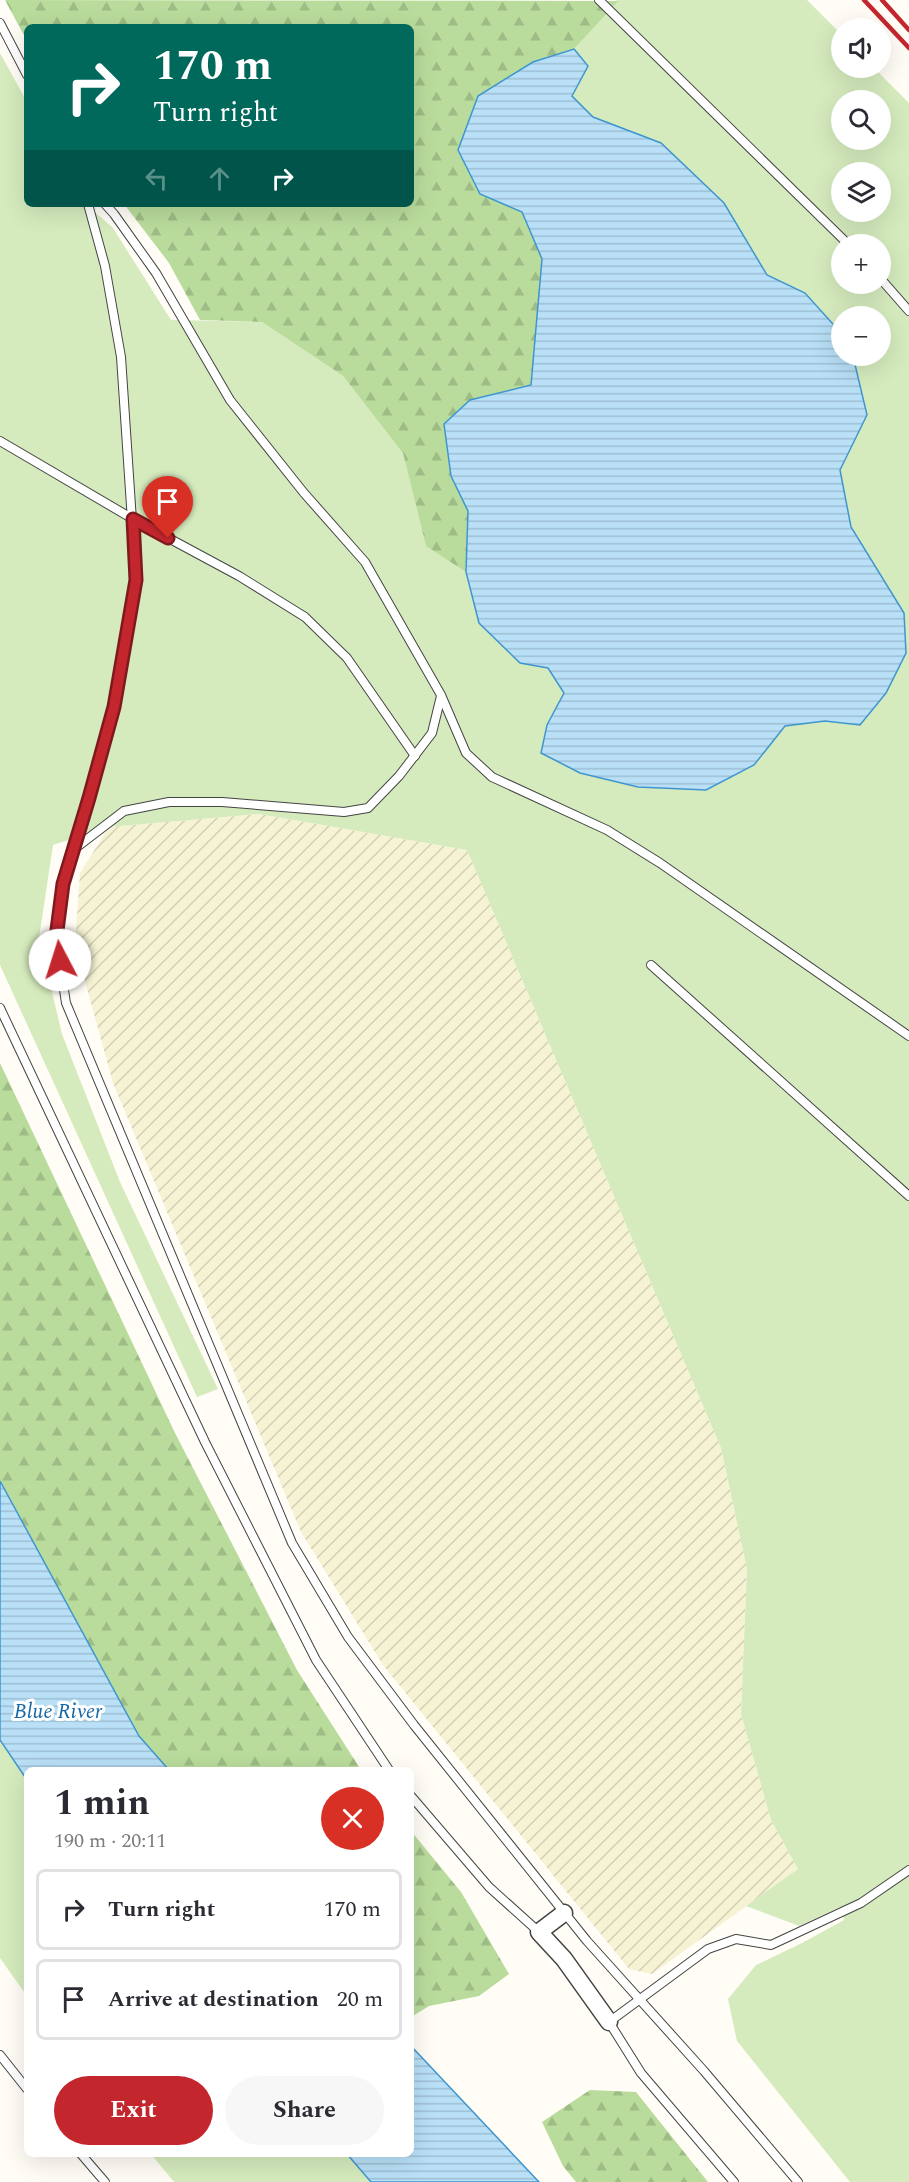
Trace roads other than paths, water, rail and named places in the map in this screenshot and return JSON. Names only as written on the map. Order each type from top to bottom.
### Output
[{"type":"street","points":[[564,1912],[539,1932],[564,1959],[609,2022]]},
{"type":"lane","points":[[599,0],[838,234]]},
{"type":"lane","points":[[0,23],[24,69]]},
{"type":"lane","points":[[89,207],[105,266],[121,357],[136,580],[116,696],[63,884],[56,938],[66,1003],[292,1543],[355,1646],[414,1725],[564,1912],[798,2182]]},
{"type":"lane","points":[[108,207],[156,273],[230,400],[304,493],[364,562],[441,695],[466,753],[492,777],[607,830],[660,863],[909,1036]]},
{"type":"lane","points":[[891,291],[909,311]]},
{"type":"lane","points":[[0,441],[133,519],[239,576],[305,617],[347,658],[415,756]]},
{"type":"lane","points":[[73,850],[124,811],[169,802],[222,802],[345,812],[368,808],[399,776],[432,733],[441,695]]},
{"type":"lane","points":[[651,965],[909,1197]]},
{"type":"lane","points":[[0,1008],[205,1442],[310,1649],[387,1767]]},
{"type":"lane","points":[[414,1800],[489,1887],[539,1932]]},
{"type":"lane","points":[[734,2182],[641,2073],[609,2022],[708,1949],[736,1939],[771,1945],[861,1903],[909,1870]]},
{"type":"lane","points":[[0,2055],[24,2085]]},
{"type":"lane","points":[[84,2157],[105,2182]]},
{"type":"water","points":[[574,49],[588,66],[572,96],[593,117],[661,143],[724,203],[767,275],[805,293],[831,322],[831,366],[855,366],[867,415],[840,470],[851,527],[904,613],[906,653],[886,693],[860,725],[825,721],[785,726],[754,765],[706,790],[638,787],[580,773],[541,753],[547,725],[564,693],[548,668],[520,663],[479,623],[466,572],[468,511],[451,476],[444,424],[470,400],[531,385],[542,259],[522,212],[480,194],[458,150],[478,96],[533,62]]},
{"type":"water","name":"Blue River","points":[[0,1481],[139,1736],[166,1767],[24,1767],[24,1776],[0,1740]]},
{"type":"water","points":[[414,2049],[539,2182],[371,2182],[350,2157],[414,2157]]},
{"type":"railway","points":[[864,0],[909,48]]},
{"type":"railway","points":[[882,0],[909,30]]}]
